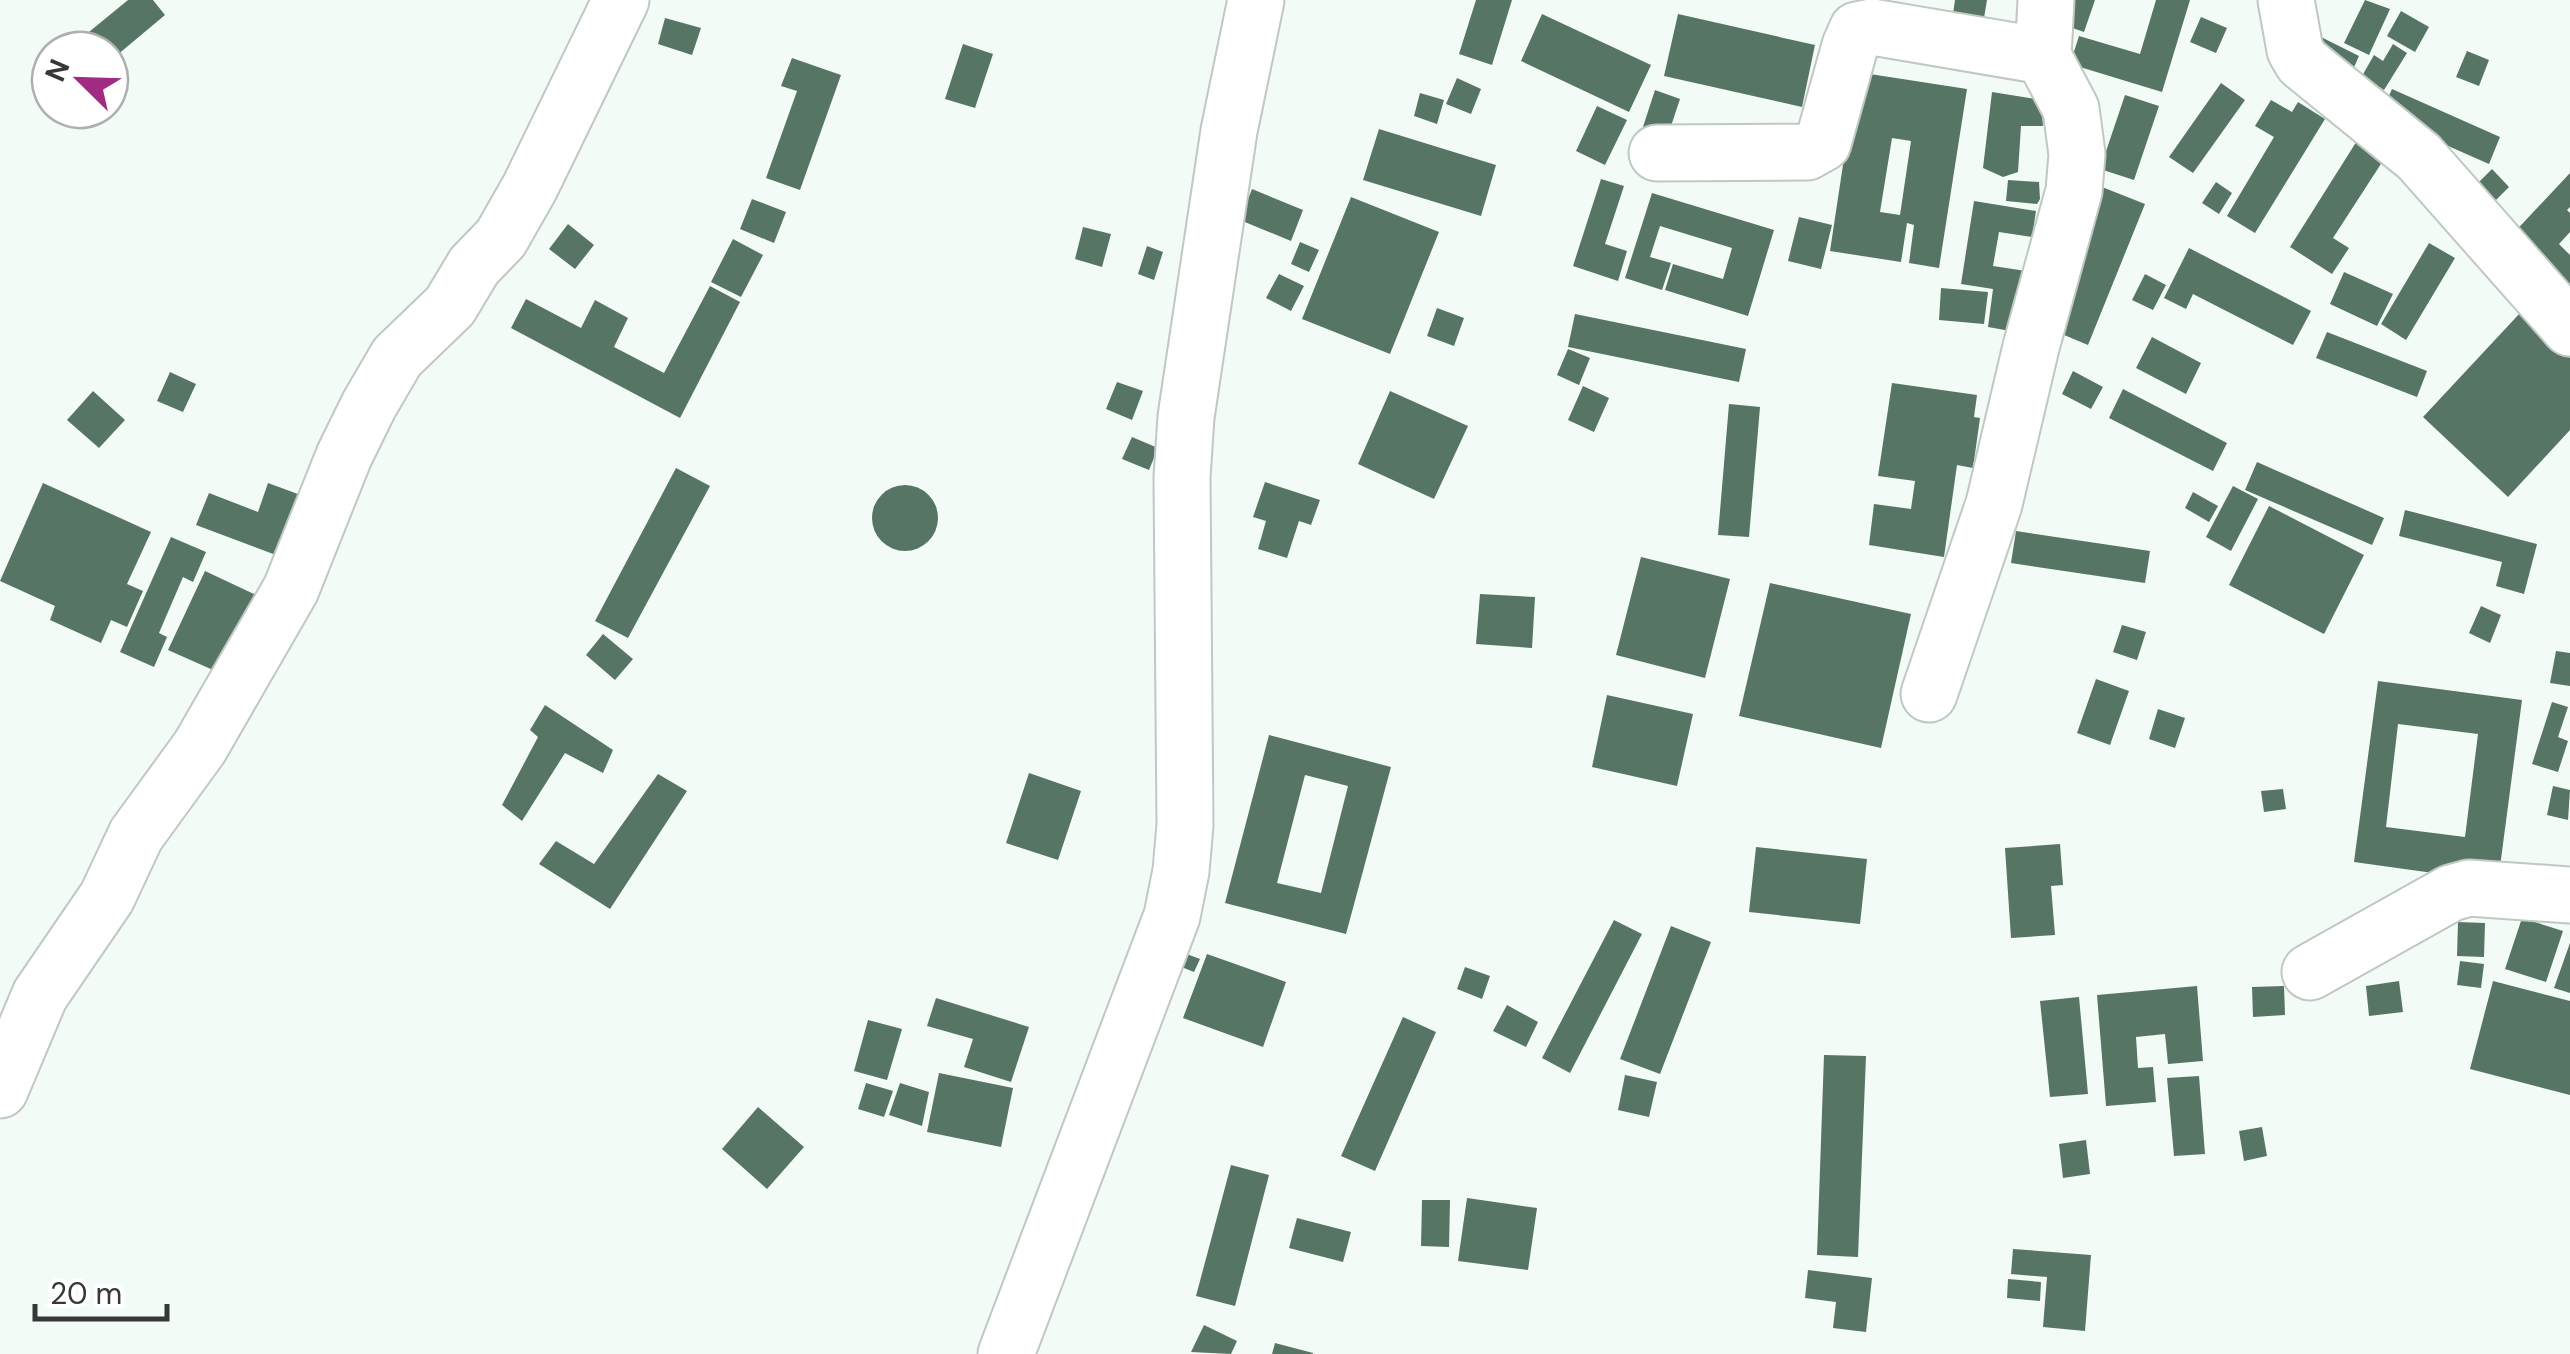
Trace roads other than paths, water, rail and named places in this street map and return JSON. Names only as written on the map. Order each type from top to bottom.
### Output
[{"type":"street","points":[[0,1090],[40,995],[106,897],[136,835],[200,746],[291,588],[344,456],[396,357],[450,306],[474,266],[501,238],[530,188],[621,0]]},
{"type":"street","points":[[1006,1354],[1172,916],[1181,871],[1182,476],[1186,416],[1229,132],[1256,0]]},
{"type":"street","points":[[1929,694],[1994,504],[2031,347],[2074,191],[2077,154],[2071,109],[2043,56],[2046,0]]},
{"type":"street","points":[[2286,0],[2295,50],[2302,62],[2419,157],[2570,328]]},
{"type":"street","points":[[1657,153],[1807,152],[1823,143],[1857,30],[1872,27],[2043,56]]},
{"type":"street","points":[[2310,972],[2450,893],[2469,888],[2570,895]]}]
